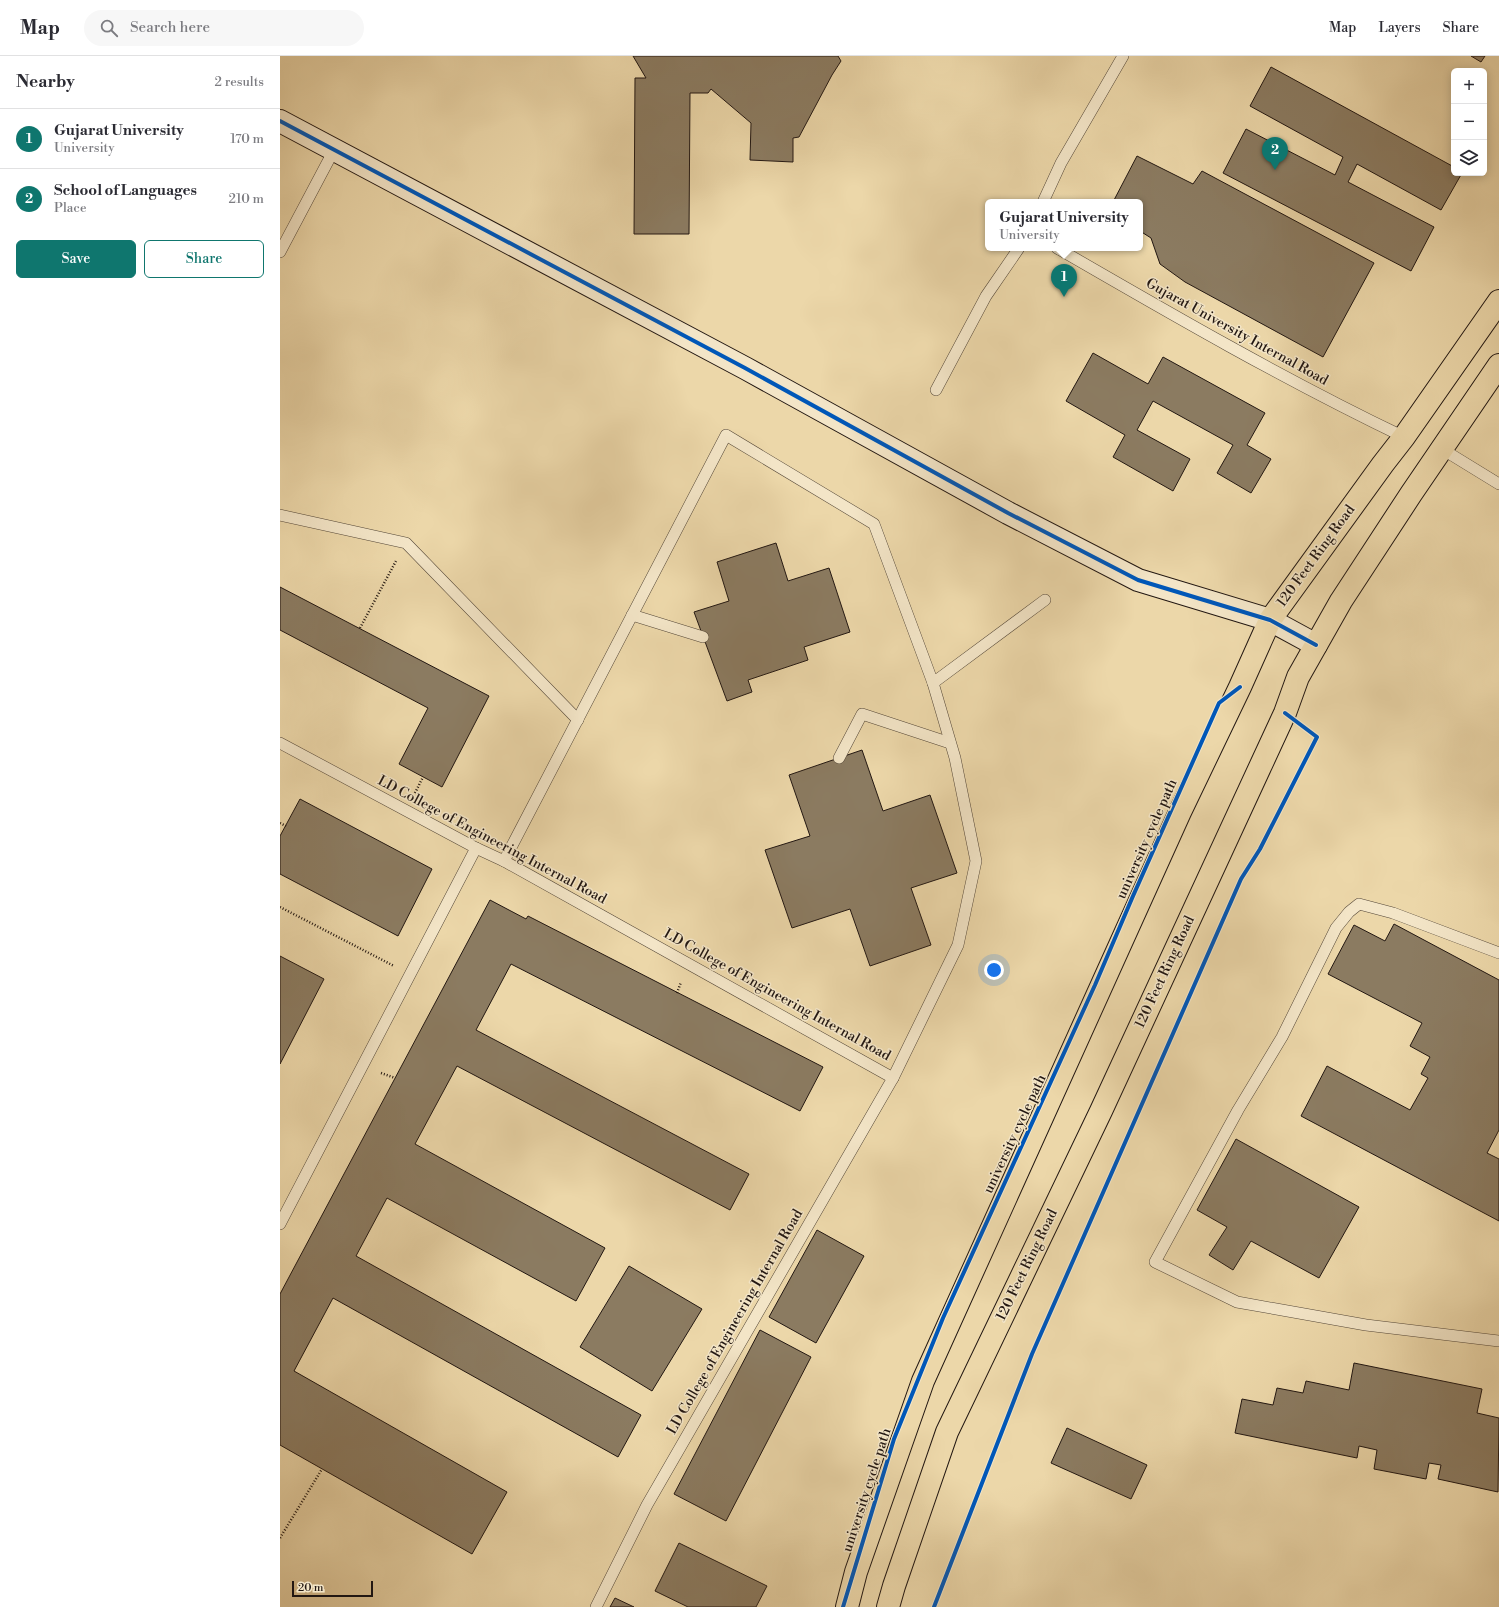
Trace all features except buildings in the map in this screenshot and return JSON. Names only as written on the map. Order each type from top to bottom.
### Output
[{"type":"main road","name":"120 Feet Ring Road","points":[[847,1607],[856,1572],[923,1381],[1176,820],[1270,620],[1404,437],[1499,301]]},
{"type":"main road","name":"120 Feet Ring Road","points":[[888,1607],[948,1432],[1108,1097],[1285,713],[1298,677],[1341,601],[1499,365]]},
{"type":"street","points":[[280,121],[745,368],[1008,513],[1138,580],[1270,620],[1316,645]]},
{"type":"lane","points":[[1044,199],[1061,163],[1123,56]]},
{"type":"lane","points":[[280,252],[334,150]]},
{"type":"lane","points":[[936,390],[986,296],[1017,251]]},
{"type":"lane","name":"Gujarat University Internal Road","points":[[1062,251],[1226,345],[1404,437]]},
{"type":"lane","points":[[504,861],[726,435],[874,524],[933,683],[955,758],[976,861],[958,945],[893,1078]]},
{"type":"lane","points":[[1442,449],[1499,484]]},
{"type":"lane","points":[[280,515],[406,543],[578,720]]},
{"type":"lane","points":[[933,683],[1045,600]]},
{"type":"lane","points":[[632,615],[703,637]]},
{"type":"lane","points":[[839,758],[862,714],[950,743]]},
{"type":"lane","name":"LD College of Engineering Internal Road","points":[[280,743],[476,848],[504,861],[893,1078],[647,1505],[596,1607]]},
{"type":"lane","points":[[280,1224],[476,848]]},
{"type":"lane","points":[[1499,953],[1394,913],[1359,904],[1348,912],[1336,928],[1282,1037],[1238,1110],[1155,1262],[1237,1302],[1366,1325],[1499,1341]]},
{"type":"path","points":[[360,628],[406,543]]},
{"type":"path","points":[[280,823],[286,826]]},
{"type":"path","points":[[280,907],[410,974]]},
{"type":"path","points":[[280,1538],[322,1469]]},
{"type":"cycle path","points":[[280,121],[745,368],[1008,513],[1138,580],[1270,620],[1316,645]]},
{"type":"cycle path","name":"university cycle path","points":[[843,1607],[894,1439],[943,1318],[1095,985],[1219,703],[1240,687]]},
{"type":"cycle path","points":[[934,1607],[1032,1354],[1241,879],[1260,849],[1317,737],[1285,713]]},
{"type":"place","name":"School of Languages","points":[[1275,170]]},
{"type":"place","name":"Gujarat University","points":[[1064,297]]}]
